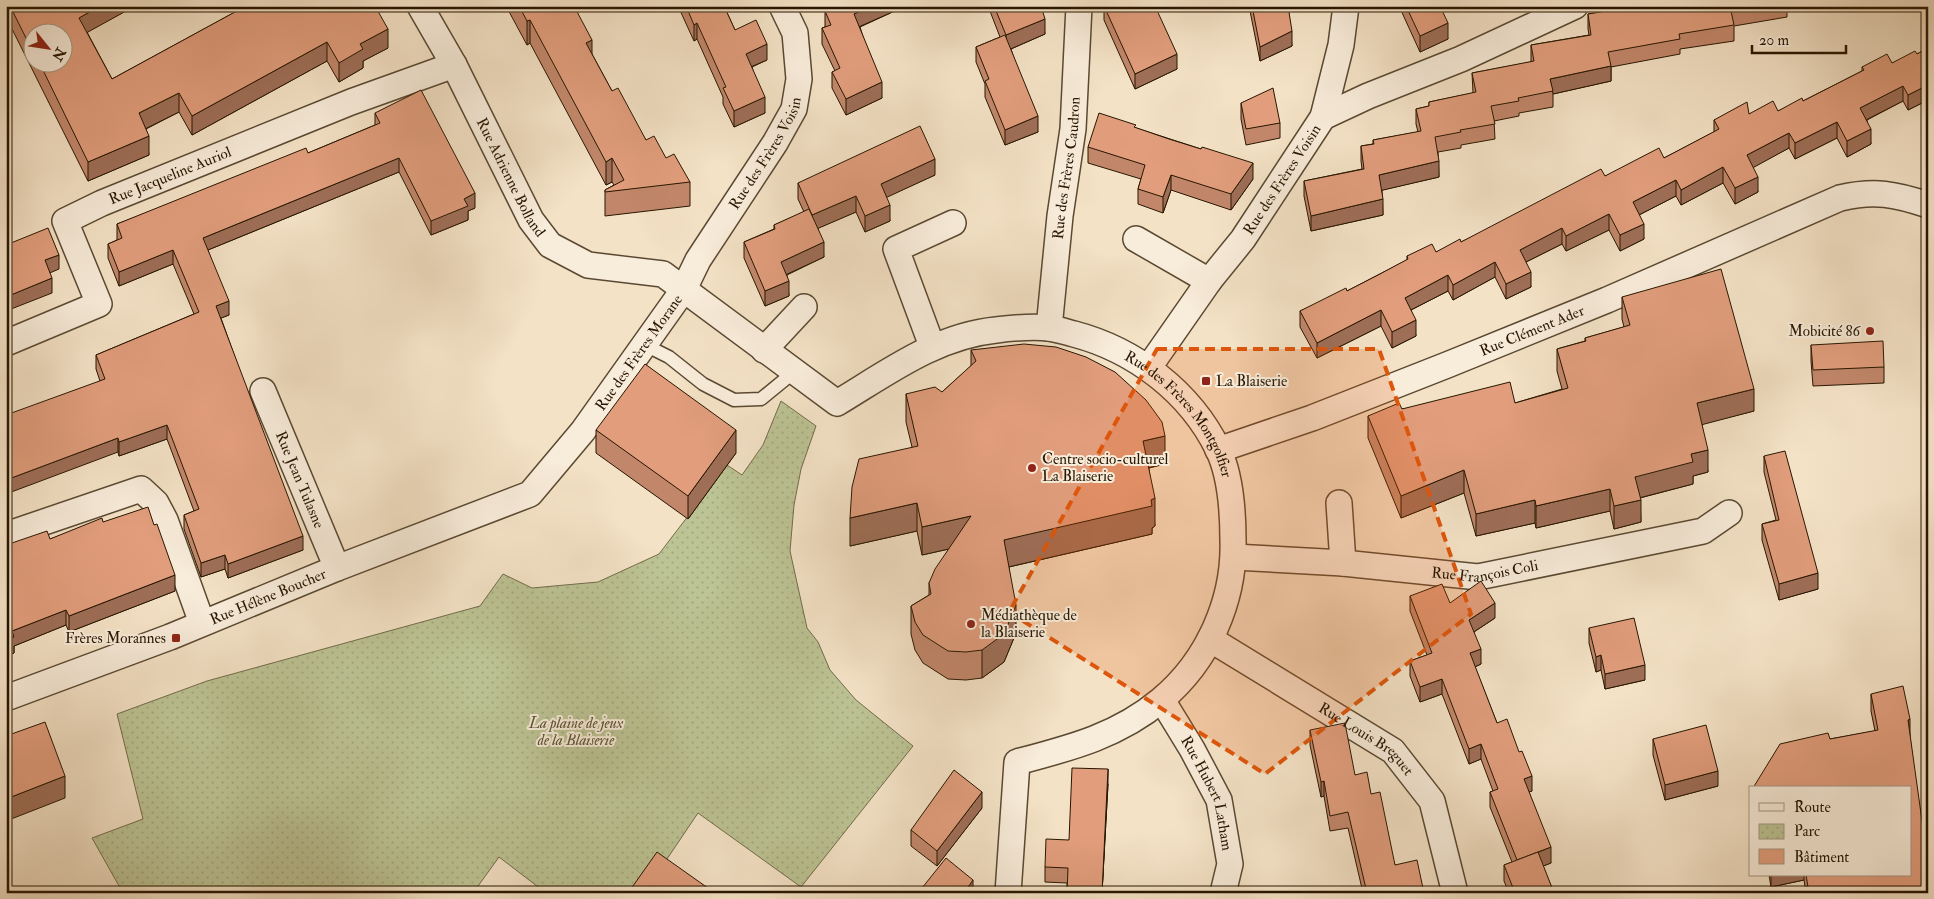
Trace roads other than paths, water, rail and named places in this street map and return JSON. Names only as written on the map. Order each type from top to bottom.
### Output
[{"type":"street","name":"Rue Adrienne Bolland","points":[[420,6],[454,64],[531,220],[550,245],[588,264],[663,274],[684,289]]},
{"type":"street","name":"Rue des Frères Voisin","points":[[684,289],[698,260],[775,143],[794,109],[799,79],[794,33],[782,6]]},
{"type":"street","name":"Rue des Frères Caudron","points":[[1049,328],[1060,216],[1073,129],[1079,6]]},
{"type":"street","points":[[1323,117],[1341,45],[1346,6]]},
{"type":"street","name":"Rue des Frères Voisin","points":[[1149,367],[1209,281],[1244,239],[1323,117],[1368,96],[1461,59],[1575,6]]},
{"type":"street","name":"Rue Jacqueline Auriol","points":[[6,343],[99,304],[65,221],[102,203],[342,106],[454,64]]},
{"type":"street","name":"Rue Clément Ader","points":[[1218,450],[1312,418],[1456,362],[1608,300],[1840,198],[1863,193],[1893,194],[1928,205]]},
{"type":"street","points":[[932,346],[896,249],[954,222]]},
{"type":"street","points":[[1136,239],[1209,281]]},
{"type":"street","name":"Rue des Frères Morane","points":[[530,494],[583,431],[684,289],[764,350]]},
{"type":"street","points":[[764,350],[804,307]]},
{"type":"street","name":"Rue des Frères Montgolfier","points":[[764,350],[837,403],[932,346],[994,330],[1049,328],[1100,341],[1149,367],[1188,403],[1218,450],[1232,510],[1234,557],[1230,588],[1210,640],[1188,673],[1162,700],[1124,726],[1084,745],[1017,762],[1008,893]]},
{"type":"street","name":"Rue Jean Tulasne","points":[[263,391],[337,568]]},
{"type":"street","points":[[6,535],[141,489],[156,502],[165,520],[202,623]]},
{"type":"street","name":"Rue Hélène Boucher","points":[[6,698],[530,494]]},
{"type":"street","points":[[1339,503],[1343,563]]},
{"type":"street","name":"Rue François Coli","points":[[1234,557],[1343,563],[1478,577],[1703,532],[1729,513]]},
{"type":"street","name":"Rue Louis Breguet","points":[[1210,640],[1393,750],[1432,801],[1454,893]]},
{"type":"street","name":"Rue Hubert Latham","points":[[1162,700],[1192,749],[1219,800],[1230,864],[1223,893]]},
{"type":"lane","points":[[645,345],[669,357],[703,384],[734,400],[761,399],[794,372]]},
{"type":"place","name":"Mobicité 86","points":[[1870,331]]},
{"type":"place","name":"La Blaiserie","points":[[1206,381]]},
{"type":"place","name":"Centre socio-culturel La Blaiserie","points":[[1032,468]]},
{"type":"place","name":"Médiathèque de la Blaiserie","points":[[971,624]]},
{"type":"place","name":"Frères Morannes","points":[[176,638]]},
{"type":"park label","name":"La plaine de jeux de la Blaiserie","points":[[576,732]]}]
